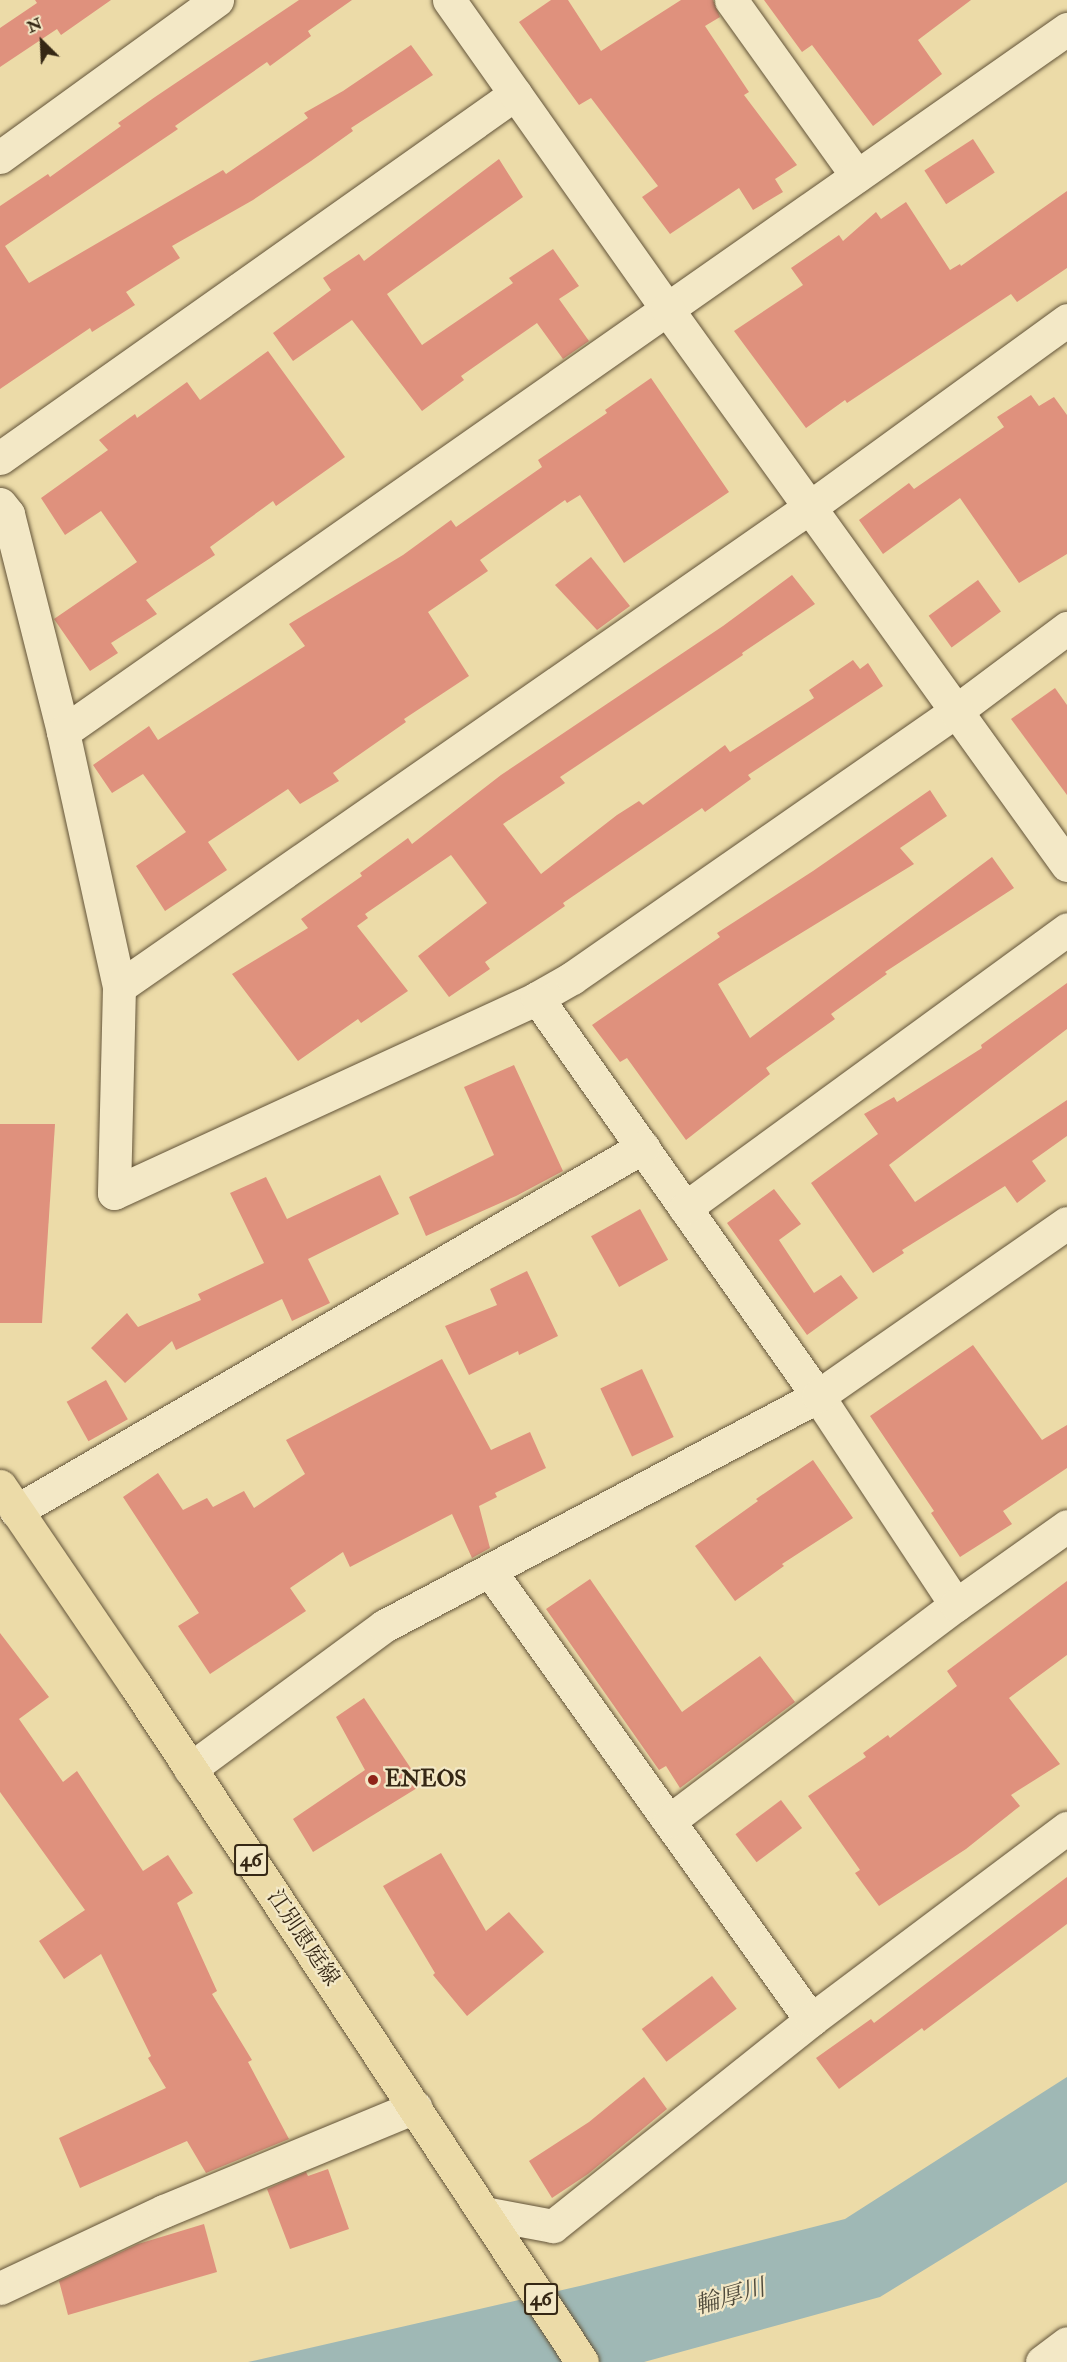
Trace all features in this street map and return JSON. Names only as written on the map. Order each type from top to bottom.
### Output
[{"type":"main road","name":"江別恵庭線","points":[[8,1498],[415,2107],[582,2362]]},
{"type":"street","points":[[0,157],[217,0]]},
{"type":"street","points":[[449,0],[667,309],[1067,864]]},
{"type":"street","points":[[731,0],[857,176]]},
{"type":"street","points":[[63,732],[1067,29]]},
{"type":"street","points":[[0,458],[515,94]]},
{"type":"street","points":[[119,987],[810,507],[1067,320]]},
{"type":"street","points":[[0,504],[8,514],[63,732],[119,987],[114,1193],[537,998],[582,971],[956,711],[1067,628]]},
{"type":"street","points":[[686,1208],[1067,928]]},
{"type":"street","points":[[537,998],[818,1396],[956,1605]]},
{"type":"street","points":[[8,1498],[643,1147]]},
{"type":"street","points":[[190,1769],[384,1626],[818,1396],[1067,1223]]},
{"type":"street","points":[[669,1821],[956,1605],[1067,1526]]},
{"type":"street","points":[[490,1571],[811,2020]]},
{"type":"street","points":[[492,2225],[553,2226],[811,2020],[1067,1828]]},
{"type":"street","points":[[0,2289],[164,2211],[415,2107]]},
{"type":"street","points":[[1041,2362],[1067,2343]]},
{"type":"water","name":"輪厚川","points":[[1067,2077],[1067,2182],[880,2297],[644,2362],[248,2362],[584,2285],[845,2219]]},
{"type":"building","points":[[35,0],[111,0],[61,35],[57,29],[0,67],[0,28],[37,3]]},
{"type":"building","points":[[299,0],[352,0],[308,31],[311,36],[270,66],[267,62],[175,126],[178,129],[5,246],[29,283],[223,170],[226,174],[308,118],[304,113],[343,91],[411,45],[433,75],[351,128],[353,131],[253,200],[172,246],[180,258],[126,292],[135,305],[92,332],[90,328],[0,389],[0,206],[48,174],[50,177],[121,126],[118,123]]},
{"type":"building","points":[[551,0],[568,0],[601,51],[681,0],[713,0],[720,17],[705,26],[749,92],[744,95],[797,165],[775,179],[783,192],[753,210],[739,188],[670,234],[642,197],[658,186],[591,98],[579,105],[519,22]]},
{"type":"building","points":[[764,0],[971,0],[918,40],[942,74],[873,126],[812,45],[802,52]]},
{"type":"building","points":[[973,139],[995,173],[946,204],[924,171]]},
{"type":"building","points":[[499,159],[523,197],[387,294],[422,345],[513,283],[509,278],[553,249],[579,286],[559,299],[589,341],[563,359],[537,323],[461,376],[464,380],[422,411],[352,320],[293,361],[273,333],[331,290],[323,278],[359,254],[364,261]]},
{"type":"building","points":[[1067,191],[1067,268],[1017,302],[1011,294],[847,403],[845,400],[806,428],[734,331],[803,285],[791,268],[839,235],[843,241],[876,212],[881,219],[906,202],[950,270],[960,264],[961,266]]},
{"type":"building","points":[[268,351],[345,457],[276,506],[273,501],[210,547],[215,555],[146,600],[157,614],[111,643],[118,653],[90,671],[54,619],[137,562],[101,511],[65,535],[41,498],[108,450],[99,440],[135,414],[137,418],[187,382],[200,400]]},
{"type":"building","points":[[651,378],[729,492],[624,563],[580,495],[567,503],[565,500],[480,560],[488,571],[428,612],[469,676],[404,719],[406,722],[333,773],[339,781],[300,804],[288,789],[208,842],[227,870],[165,911],[136,866],[186,832],[143,774],[112,793],[93,765],[149,726],[158,740],[305,646],[289,624],[403,555],[451,520],[456,527],[542,467],[538,460],[607,413],[605,410]]},
{"type":"building","points":[[1031,395],[1039,406],[1054,397],[1067,415],[1067,554],[1019,583],[960,498],[883,554],[859,520],[909,483],[914,489],[1004,427],[997,417]]},
{"type":"building","points":[[591,557],[630,606],[597,630],[555,585]]},
{"type":"building","points":[[792,575],[815,604],[560,777],[565,783],[503,824],[541,874],[617,815],[639,801],[643,805],[725,745],[730,752],[814,698],[809,690],[853,660],[860,669],[868,663],[883,686],[748,775],[751,779],[705,812],[702,808],[563,903],[565,906],[485,962],[490,969],[449,997],[418,956],[487,903],[451,855],[365,914],[368,918],[357,926],[408,991],[361,1023],[358,1019],[298,1061],[232,974],[308,928],[301,919],[362,876],[360,873],[408,838],[412,844],[501,775],[723,626]]},
{"type":"building","points":[[978,580],[1001,612],[952,647],[929,616]]},
{"type":"building","points":[[1055,688],[1067,705],[1067,795],[1011,719]]},
{"type":"building","points":[[930,790],[947,816],[900,848],[914,864],[718,984],[750,1038],[992,857],[1014,888],[885,972],[887,974],[831,1014],[835,1019],[766,1068],[770,1074],[686,1140],[627,1058],[620,1062],[592,1025],[720,937],[717,933],[813,871]]},
{"type":"building","points":[[1067,983],[1067,1029],[889,1165],[915,1202],[1067,1100],[1067,1136],[1032,1161],[1046,1181],[1017,1203],[1005,1186],[902,1250],[904,1253],[873,1273],[811,1183],[878,1134],[864,1114],[894,1097],[897,1102],[982,1048],[981,1045]]},
{"type":"building","points":[[514,1065],[563,1171],[516,1196],[426,1236],[409,1197],[494,1155],[464,1087]]},
{"type":"building","points":[[0,1124],[55,1124],[42,1323],[0,1323]]},
{"type":"building","points":[[380,1175],[399,1214],[308,1259],[330,1303],[292,1321],[282,1299],[176,1350],[172,1341],[125,1383],[91,1348],[127,1313],[138,1327],[201,1300],[198,1294],[264,1263],[230,1193],[266,1177],[287,1219]]},
{"type":"building","points":[[774,1189],[801,1224],[779,1240],[814,1293],[841,1275],[858,1298],[807,1335],[727,1223]]},
{"type":"building","points":[[640,1209],[668,1260],[619,1287],[591,1236]]},
{"type":"building","points":[[527,1271],[558,1336],[519,1355],[518,1351],[469,1375],[445,1326],[497,1305],[490,1289]]},
{"type":"building","points":[[973,1345],[1042,1440],[1067,1425],[1067,1468],[1003,1511],[1012,1524],[960,1557],[931,1513],[934,1511],[870,1416]]},
{"type":"building","points":[[442,1359],[491,1450],[530,1432],[546,1468],[495,1493],[497,1497],[479,1506],[490,1548],[472,1558],[452,1514],[350,1567],[343,1552],[290,1588],[306,1611],[210,1674],[178,1626],[199,1613],[123,1497],[158,1473],[183,1510],[207,1498],[213,1507],[244,1491],[254,1508],[305,1474],[286,1440]]},
{"type":"building","points":[[642,1369],[674,1437],[632,1456],[600,1388]]},
{"type":"building","points":[[106,1380],[128,1419],[88,1441],[67,1402]]},
{"type":"building","points":[[813,1460],[853,1518],[782,1564],[784,1566],[735,1601],[695,1546],[758,1501],[756,1499]]},
{"type":"building","points":[[590,1579],[682,1712],[760,1656],[795,1702],[680,1788],[666,1766],[659,1770],[546,1609]]},
{"type":"building","points":[[1067,1581],[1067,1655],[1009,1698],[1060,1764],[1011,1795],[1020,1806],[966,1849],[879,1906],[855,1873],[860,1870],[808,1796],[866,1757],[863,1753],[888,1735],[890,1738],[957,1686],[947,1671]]},
{"type":"building","points":[[0,1633],[49,1697],[19,1719],[63,1782],[77,1771],[143,1871],[168,1855],[193,1893],[177,1903],[217,1991],[212,1994],[252,2060],[248,2062],[289,2139],[206,2173],[187,2141],[80,2188],[59,2138],[166,2088],[148,2058],[151,2056],[101,1954],[64,1979],[39,1941],[85,1910],[0,1792]]},
{"type":"building","points":[[364,1698],[422,1785],[313,1852],[293,1819],[365,1770],[336,1717]]},
{"type":"building","points":[[781,1800],[802,1828],[757,1862],[735,1834]]},
{"type":"building","points":[[441,1853],[486,1931],[509,1912],[544,1952],[467,2016],[433,1975],[435,1973],[383,1886]]},
{"type":"building","points":[[1067,1877],[1067,1924],[924,2031],[922,2028],[839,2089],[816,2058],[871,2019],[874,2023]]},
{"type":"building","points":[[712,1976],[737,2009],[666,2062],[642,2029]]},
{"type":"building","points":[[644,2077],[667,2109],[588,2174],[552,2198],[529,2161],[589,2122]]},
{"type":"building","points":[[328,2169],[349,2229],[290,2249],[267,2189],[306,2172],[308,2176]]},
{"type":"building","points":[[204,2224],[217,2272],[68,2315],[59,2281],[138,2244]]},
{"type":"place","name":"ENEOS","points":[[373,1780]]}]
